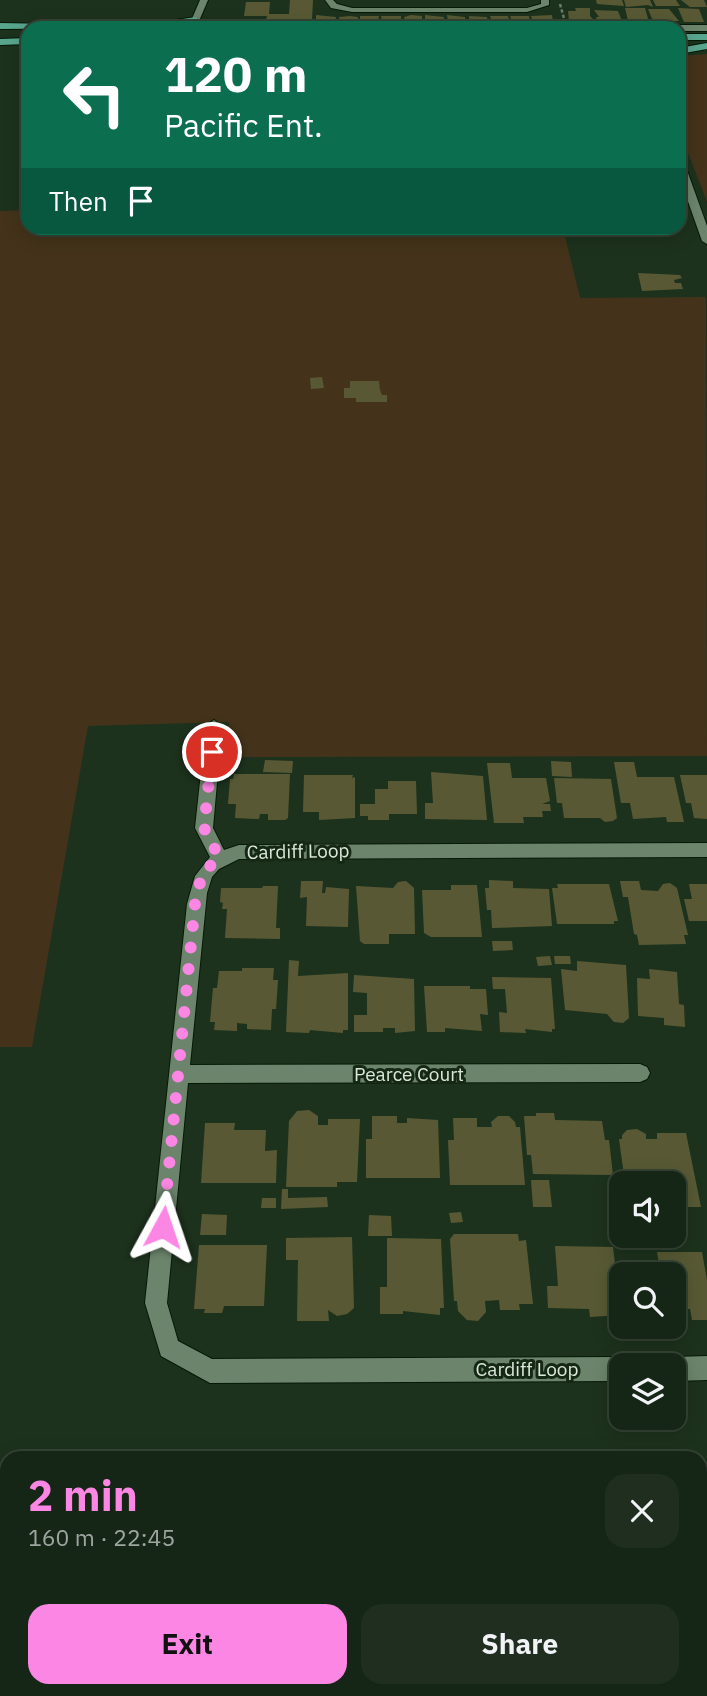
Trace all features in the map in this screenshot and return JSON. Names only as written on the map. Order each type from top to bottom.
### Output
[{"type":"main road","points":[[0,26],[21,26]]},
{"type":"main road","points":[[0,35],[21,35]]},
{"type":"main road","points":[[686,37],[707,37]]},
{"type":"main road","points":[[0,42],[21,41]]},
{"type":"main road","points":[[686,45],[707,46]]},
{"type":"main road","points":[[686,50],[707,46]]},
{"type":"street","points":[[195,21],[204,0]]},
{"type":"street","points":[[209,15],[212,3],[210,0]]},
{"type":"street","points":[[329,0],[334,6],[352,10],[527,10],[545,5],[545,0]]},
{"type":"street","points":[[686,28],[707,28]]},
{"type":"street","points":[[686,182],[707,241]]},
{"type":"street","points":[[214,726],[204,828],[219,857]]},
{"type":"street","name":"Cardiff Loop","points":[[609,1369],[209,1371],[169,1348],[156,1303],[195,904],[202,874],[219,857],[258,850],[707,850]]},
{"type":"street","name":"Pearce Court","points":[[178,1074],[640,1073]]},
{"type":"street","points":[[686,1368],[707,1368]]},
{"type":"path","points":[[559,0],[565,21]]},
{"type":"shaded area","points":[[707,54],[707,202],[686,147],[686,56]]},
{"type":"shaded area","points":[[21,210],[21,235],[565,235],[580,298],[706,297],[707,756],[225,757],[229,722],[88,726],[32,1047],[0,1047],[0,211]]},
{"type":"building","points":[[290,0],[313,0],[312,20],[266,20],[267,16],[244,16],[246,2],[270,2],[269,14],[289,14]]},
{"type":"building","points":[[596,0],[622,0],[624,6],[597,4]]},
{"type":"building","points":[[624,0],[650,0],[653,7],[626,7]]},
{"type":"building","points":[[653,0],[676,0],[680,6],[656,6]]},
{"type":"building","points":[[681,0],[704,0],[707,7],[690,7]]},
{"type":"building","points":[[575,8],[590,8],[590,16],[595,21],[569,21],[568,11],[576,11]]},
{"type":"building","points":[[625,8],[645,8],[649,21],[628,21]]},
{"type":"building","points":[[678,8],[699,9],[704,22],[686,22]]},
{"type":"building","points":[[648,9],[669,9],[679,21],[653,21]]},
{"type":"building","points":[[594,10],[618,11],[622,21],[597,21],[596,17],[599,17]]},
{"type":"building","points":[[316,15],[336,17],[335,21],[316,21]]},
{"type":"building","points":[[425,15],[444,17],[444,21],[425,21]]},
{"type":"building","points":[[447,15],[465,17],[465,21],[448,21]]},
{"type":"building","points":[[552,15],[553,21],[532,20],[531,16]]},
{"type":"building","points":[[360,16],[379,16],[378,21],[360,21]]},
{"type":"building","points":[[381,16],[401,16],[401,21],[381,21]]},
{"type":"building","points":[[422,16],[422,21],[405,21],[404,17]]},
{"type":"building","points":[[469,16],[487,17],[488,21],[469,21]]},
{"type":"building","points":[[490,16],[508,16],[509,21],[492,21]]},
{"type":"building","points":[[510,16],[529,16],[530,21],[512,21]]},
{"type":"building","points":[[339,17],[358,17],[358,21],[340,21]]},
{"type":"building","points":[[638,273],[680,275],[682,278],[674,280],[675,283],[681,283],[683,289],[642,291]]},
{"type":"building","points":[[322,377],[324,388],[311,389],[310,378]]},
{"type":"building","points":[[350,381],[379,381],[382,395],[387,395],[387,402],[356,402],[356,398],[344,398],[344,388],[350,388]]},
{"type":"building","points":[[265,760],[293,761],[292,773],[263,772]]},
{"type":"building","points":[[551,761],[571,762],[572,777],[552,776]]},
{"type":"building","points":[[614,762],[634,762],[637,777],[674,777],[684,822],[667,822],[666,817],[633,819],[630,803],[621,803]]},
{"type":"building","points":[[487,763],[510,763],[512,778],[546,778],[550,801],[542,804],[550,804],[551,811],[542,811],[543,817],[523,817],[524,823],[494,823]]},
{"type":"building","points":[[431,772],[483,776],[487,820],[425,819],[425,803],[433,803]]},
{"type":"building","points":[[234,774],[290,774],[288,818],[268,820],[268,814],[260,814],[259,819],[235,818],[236,804],[228,804],[230,779],[233,779]]},
{"type":"building","points":[[304,775],[353,775],[355,818],[319,820],[319,812],[303,812]]},
{"type":"building","points":[[680,775],[707,775],[707,819],[694,818],[691,803],[686,803]]},
{"type":"building","points":[[554,778],[611,779],[617,818],[605,822],[600,818],[564,818],[562,803],[557,803]]},
{"type":"building","points":[[388,781],[416,781],[417,814],[389,814],[389,820],[368,820],[368,816],[360,816],[360,804],[375,804],[375,789],[388,789]]},
{"type":"building","points":[[489,880],[513,881],[513,888],[549,889],[552,926],[492,928],[491,910],[487,910],[485,888],[489,888]]},
{"type":"building","points":[[301,881],[323,881],[322,893],[325,893],[326,887],[349,889],[348,927],[306,926],[307,897],[300,898]]},
{"type":"building","points":[[406,881],[414,888],[415,934],[389,934],[389,944],[364,944],[360,941],[356,886],[393,888],[398,882]]},
{"type":"building","points":[[620,881],[639,881],[641,890],[658,891],[663,884],[670,883],[677,888],[688,935],[684,935],[686,944],[639,945],[637,935],[634,934],[628,897],[623,897]]},
{"type":"building","points":[[557,884],[609,884],[618,921],[614,921],[614,924],[557,924],[552,888],[558,888]]},
{"type":"building","points":[[689,884],[707,884],[707,921],[689,921],[684,899],[692,899]]},
{"type":"building","points":[[451,885],[477,885],[482,937],[431,937],[424,933],[422,890],[451,890]]},
{"type":"building","points":[[278,886],[276,928],[280,928],[280,939],[225,938],[227,909],[222,909],[223,903],[220,902],[221,888]]},
{"type":"building","points":[[492,941],[512,941],[513,950],[493,951]]},
{"type":"building","points":[[550,956],[552,965],[538,966],[536,957]]},
{"type":"building","points":[[554,956],[570,956],[571,964],[555,964]]},
{"type":"building","points":[[289,960],[299,961],[298,976],[348,973],[348,1030],[343,1030],[343,1033],[310,1030],[309,1033],[286,1032]]},
{"type":"building","points":[[577,961],[626,965],[629,1018],[623,1023],[614,1022],[607,1014],[565,1010],[561,969],[577,971]]},
{"type":"building","points":[[242,968],[274,968],[273,980],[278,980],[271,1030],[247,1029],[247,1024],[237,1023],[237,1031],[214,1030],[215,1022],[210,1022],[213,988],[217,988],[219,971],[242,971]]},
{"type":"building","points":[[649,969],[677,972],[679,1004],[684,1005],[685,1027],[664,1025],[664,1018],[638,1016],[637,978],[650,979]]},
{"type":"building","points":[[354,975],[414,979],[415,1031],[395,1033],[395,1028],[383,1028],[383,1032],[354,1032],[354,1015],[367,1015],[367,993],[353,992]]},
{"type":"building","points":[[492,977],[551,978],[555,1029],[552,1029],[552,1032],[525,1029],[526,1033],[500,1032],[499,1012],[507,1013],[505,989],[493,989]]},
{"type":"building","points":[[424,986],[470,986],[470,989],[486,989],[488,1015],[480,1014],[482,1031],[445,1028],[445,1032],[427,1032]]},
{"type":"building","points":[[309,1110],[318,1116],[318,1125],[328,1125],[328,1119],[360,1119],[357,1182],[337,1182],[337,1187],[286,1187],[289,1121],[297,1111]]},
{"type":"building","points":[[536,1113],[554,1113],[555,1120],[602,1121],[605,1140],[609,1140],[613,1171],[609,1171],[609,1175],[533,1174],[531,1155],[527,1155],[524,1116],[536,1116]]},
{"type":"building","points":[[372,1116],[397,1116],[397,1123],[407,1123],[407,1118],[438,1120],[440,1178],[366,1178],[366,1139],[372,1139]]},
{"type":"building","points":[[498,1116],[509,1116],[516,1127],[520,1127],[525,1185],[450,1185],[448,1140],[454,1140],[453,1118],[477,1118],[477,1127],[492,1127],[491,1122]]},
{"type":"building","points":[[205,1123],[235,1123],[234,1130],[266,1130],[265,1151],[277,1150],[276,1183],[201,1183]]},
{"type":"building","points":[[637,1129],[646,1134],[646,1139],[657,1139],[657,1133],[686,1133],[701,1207],[686,1207],[686,1171],[623,1171],[619,1139],[622,1139],[627,1130]]},
{"type":"building","points":[[531,1180],[549,1180],[552,1207],[533,1207]]},
{"type":"building","points":[[282,1189],[288,1189],[288,1198],[327,1197],[328,1207],[281,1209]]},
{"type":"building","points":[[262,1198],[276,1198],[276,1208],[261,1208]]},
{"type":"building","points":[[461,1212],[463,1222],[451,1223],[449,1213]]},
{"type":"building","points":[[202,1214],[227,1215],[226,1235],[200,1235]]},
{"type":"building","points":[[369,1215],[391,1216],[392,1236],[368,1236]]},
{"type":"building","points":[[454,1234],[518,1234],[519,1241],[526,1240],[533,1304],[519,1304],[520,1310],[500,1310],[499,1300],[485,1301],[486,1312],[478,1321],[467,1320],[458,1311],[457,1301],[454,1301],[450,1239]]},
{"type":"building","points":[[352,1237],[354,1308],[347,1314],[337,1316],[328,1310],[329,1321],[297,1321],[298,1260],[286,1260],[286,1238]]},
{"type":"building","points":[[387,1238],[441,1239],[444,1308],[440,1308],[440,1315],[403,1311],[403,1314],[380,1314],[380,1287],[387,1287]]},
{"type":"building","points":[[199,1245],[267,1245],[264,1306],[224,1306],[222,1313],[204,1313],[205,1309],[194,1309]]},
{"type":"building","points":[[555,1246],[613,1248],[615,1262],[609,1262],[609,1316],[590,1317],[589,1309],[548,1308],[547,1286],[558,1286]]},
{"type":"building","points":[[657,1252],[702,1252],[707,1280],[707,1320],[692,1320],[690,1309],[686,1309],[686,1262],[659,1262]]},
{"type":"route","points":[[163,1227],[195,904],[202,874],[219,857],[204,828],[212,752]]}]
